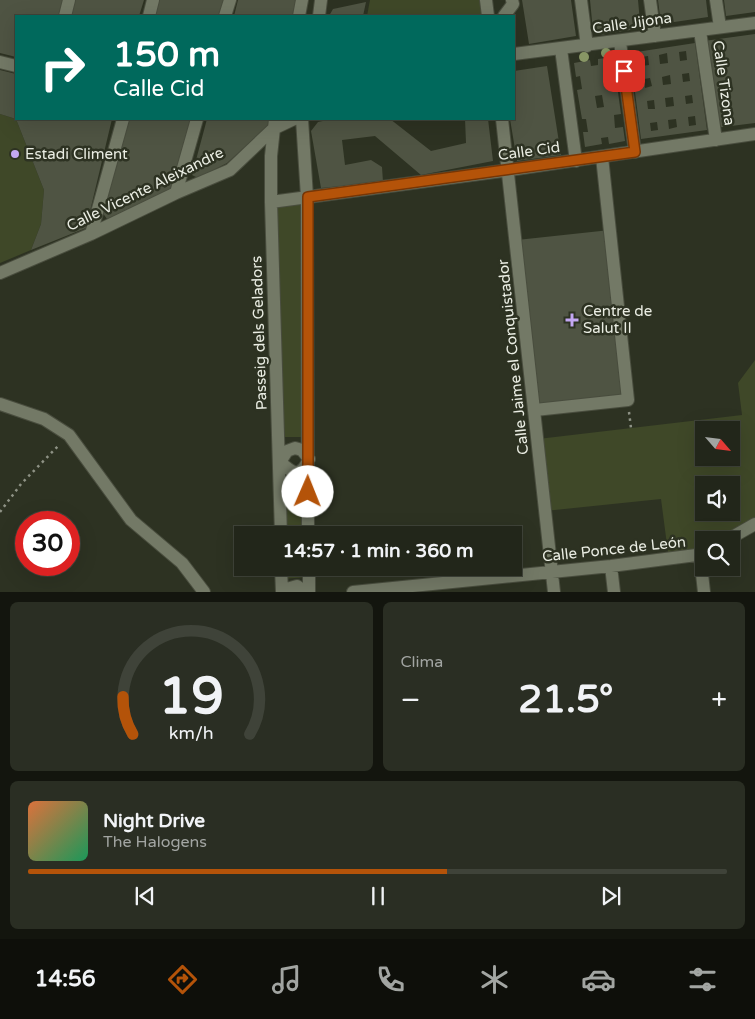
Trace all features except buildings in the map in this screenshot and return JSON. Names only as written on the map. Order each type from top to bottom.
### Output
[{"type":"street","points":[[65,15],[69,0]]},
{"type":"street","points":[[149,15],[153,0]]},
{"type":"street","points":[[225,15],[230,0]]},
{"type":"street","points":[[299,15],[302,0]]},
{"type":"street","points":[[318,15],[321,1],[334,0]]},
{"type":"street","points":[[486,0],[488,15]]},
{"type":"street","points":[[505,15],[513,4],[512,0]]},
{"type":"street","points":[[582,0],[587,46]]},
{"type":"street","points":[[650,0],[655,36]]},
{"type":"street","points":[[716,0],[720,28]]},
{"type":"street","name":"Calle Jijona","points":[[515,54],[620,42],[755,23]]},
{"type":"street","name":"Calle Tizona","points":[[700,31],[716,140]]},
{"type":"street","points":[[620,42],[635,152]]},
{"type":"street","points":[[561,49],[576,160]]},
{"type":"street","points":[[0,62],[15,66]]},
{"type":"street","points":[[91,234],[123,120]]},
{"type":"street","points":[[176,193],[197,120]]},
{"type":"street","name":"Calle Vicente Aleixandre","points":[[0,273],[91,234],[176,193],[230,170],[274,124],[290,120]]},
{"type":"street","points":[[302,120],[308,197],[308,526]]},
{"type":"street","name":"Calle Jaime el Conquistador","points":[[502,120],[554,592]]},
{"type":"street","name":"Passeig dels Geladors","points":[[274,124],[270,202],[281,526]]},
{"type":"street","name":"Calle Cid","points":[[270,202],[602,157],[755,134]]},
{"type":"street","points":[[535,410],[628,400],[602,157]]},
{"type":"street","points":[[0,404],[44,419],[69,435],[131,520],[182,563],[204,592]]},
{"type":"street","points":[[294,448],[302,450],[309,460],[304,468],[298,472],[290,471],[280,462],[287,451],[294,448]]},
{"type":"street","points":[[740,533],[755,524]]},
{"type":"street","name":"Calle Ponce de León","points":[[353,592],[695,556]]},
{"type":"street","points":[[611,566],[614,592]]},
{"type":"street","points":[[281,576],[282,592]]},
{"type":"street","points":[[309,576],[310,592]]},
{"type":"street","points":[[703,576],[704,592]]},
{"type":"street","points":[[286,592],[290,588],[297,586],[306,592]]},
{"type":"path","points":[[0,512],[21,484],[69,435]]},
{"type":"green space","points":[[370,0],[486,0],[488,15],[367,15]]},
{"type":"green space","name":"Estadi Climent","points":[[0,114],[16,120],[44,190],[41,224],[31,250],[0,263]]},
{"type":"green space","points":[[307,197],[308,437],[279,437],[271,202]]},
{"type":"green space","points":[[755,360],[755,524],[740,533],[740,531],[695,531],[695,556],[669,560],[661,499],[545,511],[538,439],[742,415],[738,383]]},
{"type":"green space","points":[[281,491],[308,492],[308,526],[281,526]]},
{"type":"green space","points":[[281,576],[309,576],[309,577],[281,579]]},
{"type":"place","name":"Estadi Climent","points":[[15,154]]},
{"type":"place","name":"Centre de Salut II","points":[[572,320]]},
{"type":"route","points":[[308,492],[308,197],[635,152],[624,71]]}]
